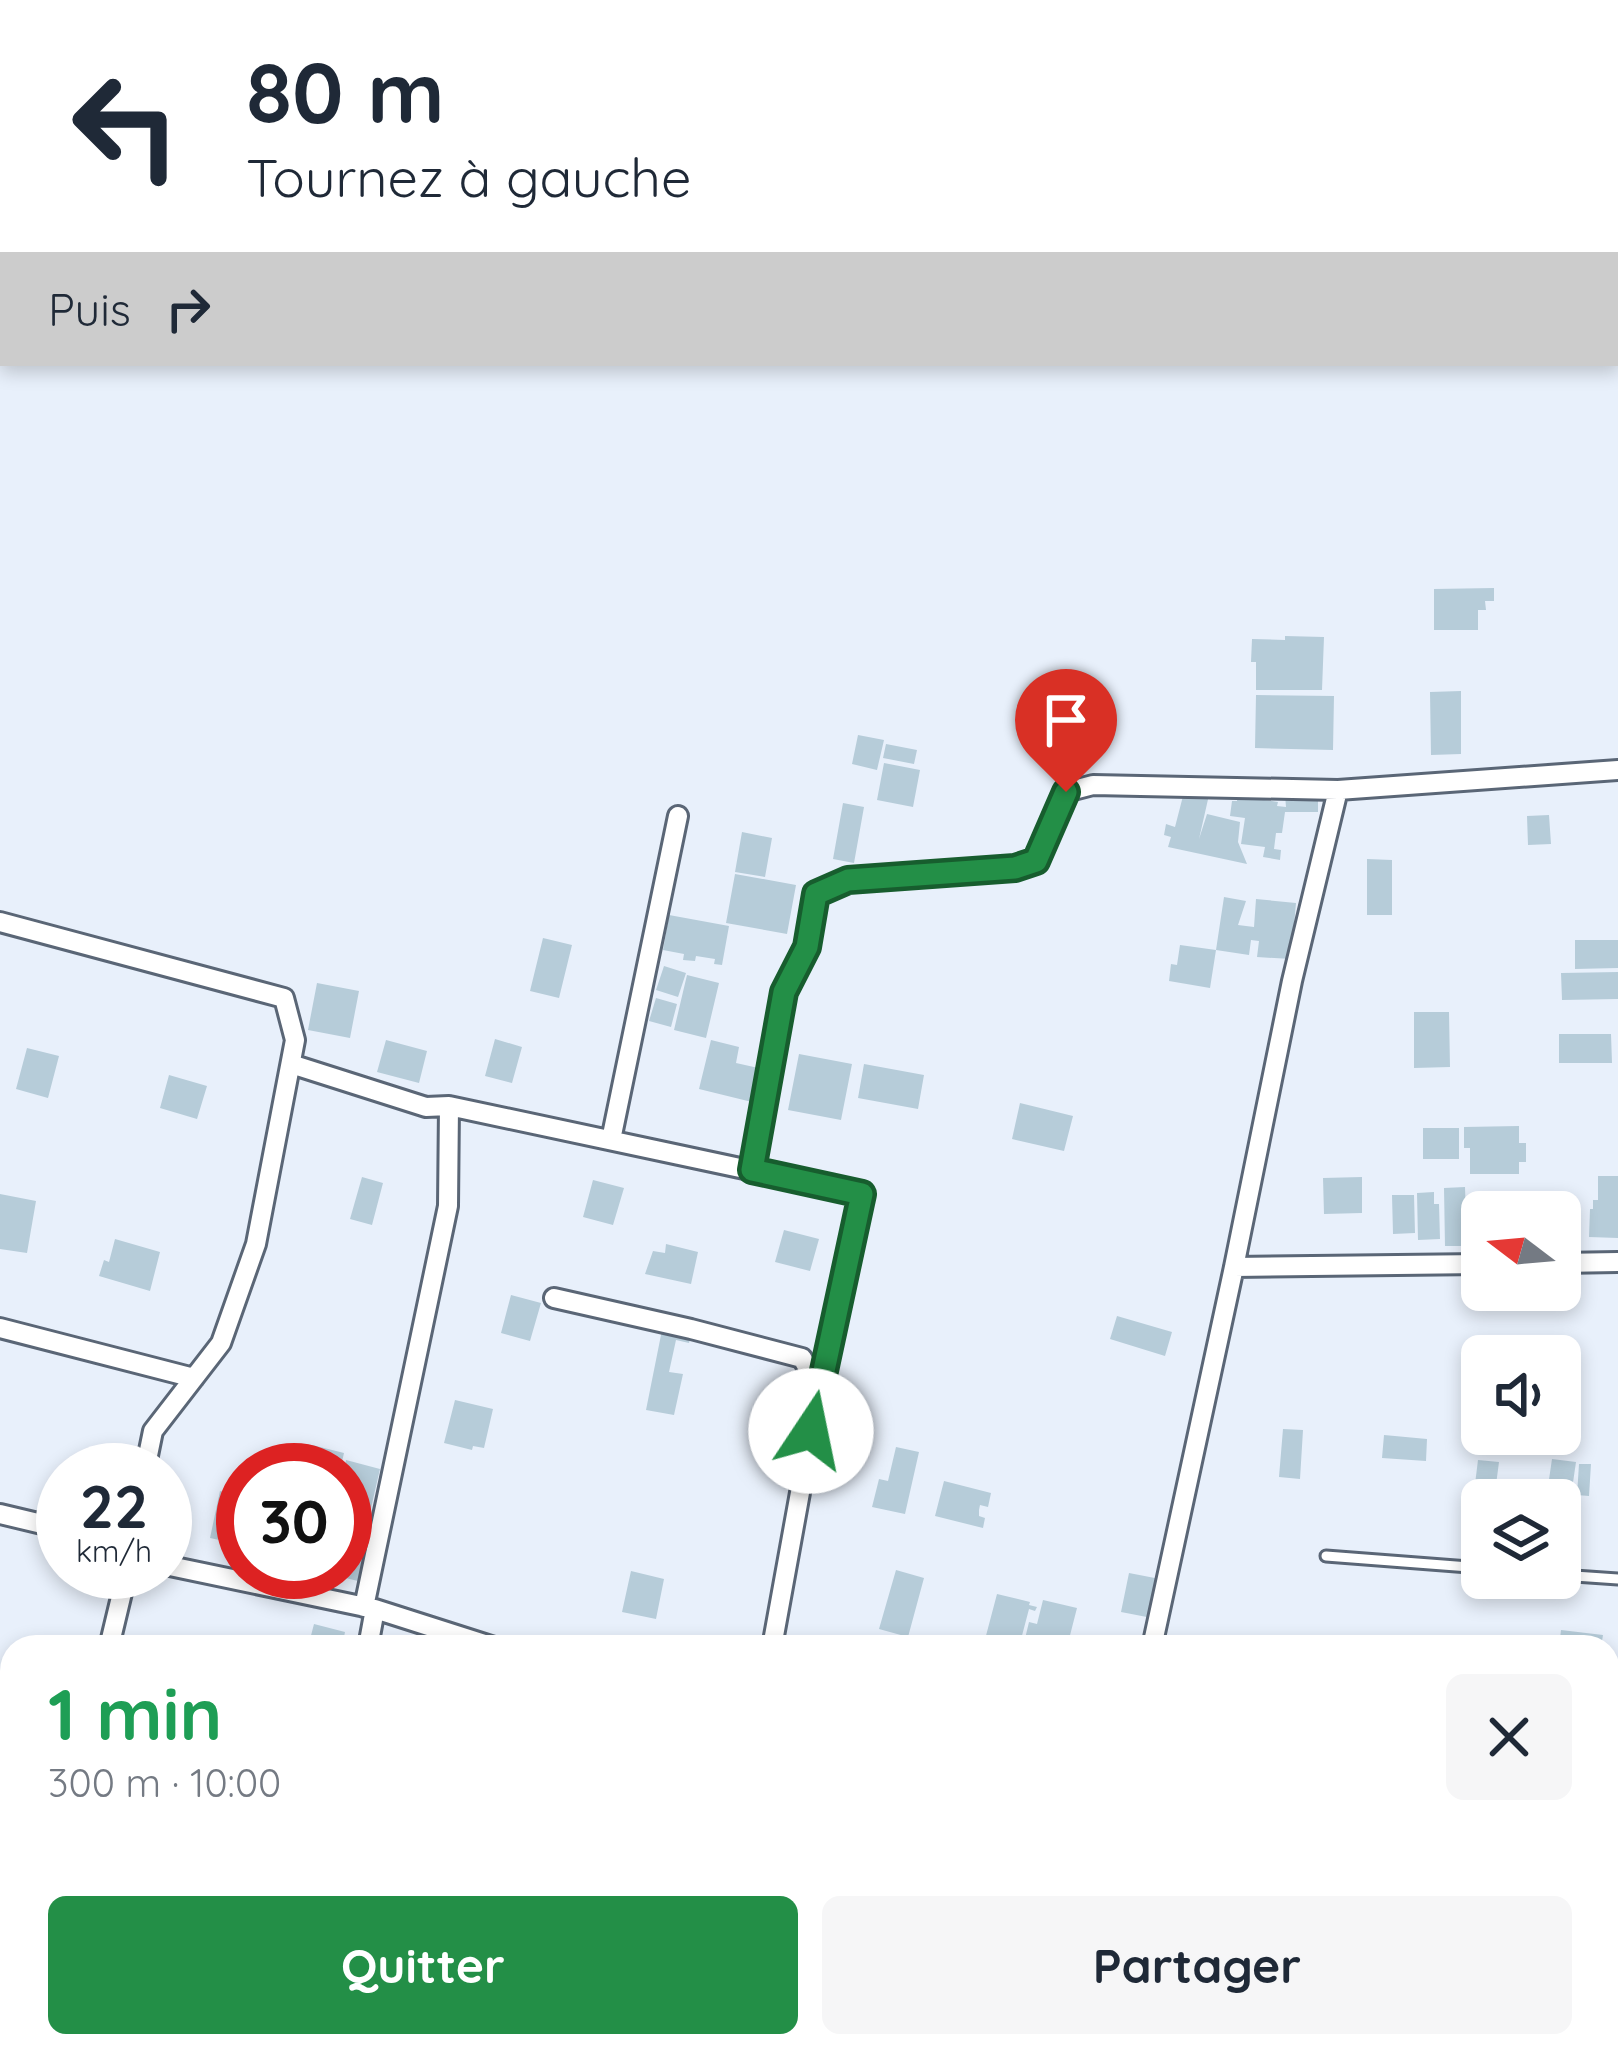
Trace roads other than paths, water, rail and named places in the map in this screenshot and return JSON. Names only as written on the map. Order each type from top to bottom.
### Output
[{"type":"street","points":[[752,1170],[784,992],[807,947],[816,894],[848,880],[1015,868],[1036,861],[1066,792],[1094,785],[1337,790],[1618,770]]},
{"type":"street","points":[[1154,1635],[1337,790]]},
{"type":"street","points":[[611,1139],[678,816]]},
{"type":"street","points":[[0,922],[284,998],[295,1040],[256,1244],[221,1343],[153,1431],[151,1443]]},
{"type":"street","points":[[291,1064],[426,1107],[449,1106],[862,1194],[819,1388],[774,1635]]},
{"type":"street","points":[[368,1635],[369,1608],[448,1206],[449,1106]]},
{"type":"street","points":[[1581,1263],[1618,1262]]},
{"type":"street","points":[[1234,1267],[1461,1264]]},
{"type":"street","points":[[554,1298],[802,1358],[819,1388]]},
{"type":"street","points":[[0,1328],[194,1378]]},
{"type":"street","points":[[0,1514],[36,1522]]},
{"type":"street","points":[[192,1571],[369,1608],[456,1635]]},
{"type":"street","points":[[112,1635],[121,1599]]},
{"type":"lane","points":[[1326,1556],[1461,1566]]},
{"type":"lane","points":[[1581,1576],[1618,1579]]}]
